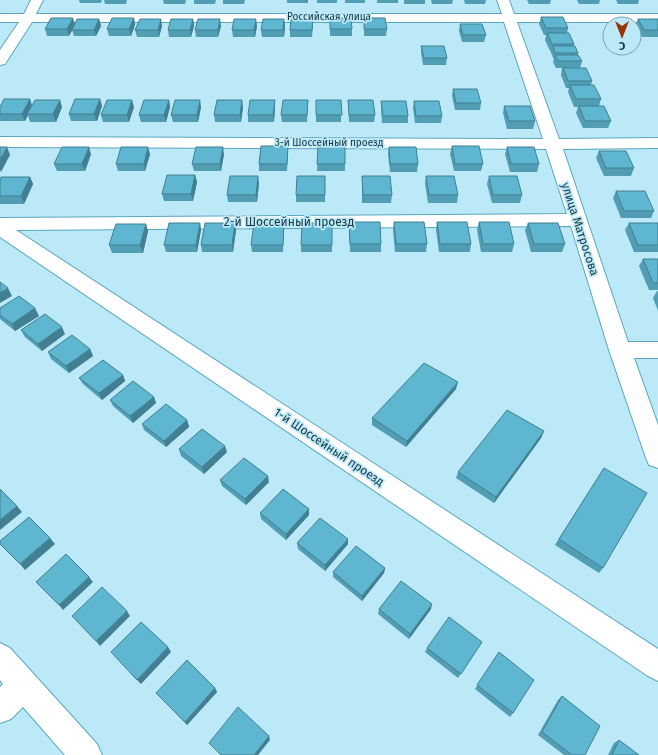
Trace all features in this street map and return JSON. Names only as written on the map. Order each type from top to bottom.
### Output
[{"type":"street","points":[[0,61],[28,18],[36,0]]},
{"type":"street","name":"улица Матросова","points":[[503,0],[553,144],[620,350],[658,458]]},
{"type":"street","name":"Российская улица","points":[[0,18],[658,18]]},
{"type":"street","name":"3-й Шоссейный проезд","points":[[0,142],[658,143]]},
{"type":"street","name":"2-й Шоссейный проезд","points":[[0,224],[578,220]]},
{"type":"street","name":"1-й Шоссейный проезд","points":[[0,228],[658,666]]},
{"type":"street","points":[[620,350],[658,350]]},
{"type":"street","points":[[0,658],[86,755]]},
{"type":"street","points":[[0,708],[24,685]]},
{"type":"building","points":[[541,17],[563,17],[568,28],[546,28]]},
{"type":"building","points":[[51,18],[73,18],[67,29],[45,29]]},
{"type":"building","points":[[112,18],[134,18],[129,29],[107,29]]},
{"type":"building","points":[[330,18],[351,18],[352,29],[330,29]]},
{"type":"building","points":[[364,18],[385,18],[387,29],[364,29]]},
{"type":"building","points":[[77,19],[99,19],[94,30],[72,30]]},
{"type":"building","points":[[140,19],[161,19],[158,30],[135,30]]},
{"type":"building","points":[[171,19],[193,19],[190,30],[168,30]]},
{"type":"building","points":[[198,19],[220,19],[218,30],[195,30]]},
{"type":"building","points":[[234,19],[256,19],[254,30],[232,30]]},
{"type":"building","points":[[263,19],[284,19],[283,30],[261,30]]},
{"type":"building","points":[[291,19],[313,19],[312,30],[290,30]]},
{"type":"building","points":[[642,19],[658,19],[658,30],[644,30],[642,26]]},
{"type":"building","points":[[460,24],[482,24],[486,35],[463,35]]},
{"type":"building","points":[[547,33],[569,33],[574,44],[552,44]]},
{"type":"building","points":[[421,46],[444,46],[447,58],[424,58]]},
{"type":"building","points":[[553,46],[575,46],[578,53],[555,53]]},
{"type":"building","points":[[555,55],[578,55],[582,61],[558,61]]},
{"type":"building","points":[[563,68],[586,68],[592,81],[568,81]]},
{"type":"building","points":[[570,85],[594,85],[601,99],[576,99]]},
{"type":"building","points":[[453,89],[477,89],[481,103],[456,103]]},
{"type":"building","points":[[4,99],[30,99],[22,114],[0,114],[0,107]]},
{"type":"building","points":[[75,99],[100,99],[94,114],[69,114]]},
{"type":"building","points":[[35,100],[60,100],[53,114],[27,114]]},
{"type":"building","points":[[107,100],[132,100],[127,115],[101,115]]},
{"type":"building","points":[[144,100],[169,100],[164,115],[139,115]]},
{"type":"building","points":[[175,100],[200,100],[197,115],[171,115]]},
{"type":"building","points":[[217,100],[242,100],[240,115],[214,115]]},
{"type":"building","points":[[250,100],[275,100],[273,115],[248,115]]},
{"type":"building","points":[[283,100],[308,100],[307,115],[281,115]]},
{"type":"building","points":[[316,100],[341,100],[342,115],[316,115]]},
{"type":"building","points":[[348,100],[373,100],[375,115],[349,115]]},
{"type":"building","points":[[381,101],[406,101],[408,116],[383,116]]},
{"type":"building","points":[[414,101],[439,101],[442,116],[416,116]]},
{"type":"building","points":[[504,106],[530,106],[535,121],[509,121]]},
{"type":"building","points":[[579,106],[604,106],[611,121],[585,121]]},
{"type":"building","points":[[261,146],[288,146],[287,164],[259,164]]},
{"type":"building","points":[[452,146],[479,146],[483,164],[455,164]]},
{"type":"building","points":[[0,147],[7,147],[0,160]]},
{"type":"building","points":[[62,147],[89,147],[82,164],[54,164]]},
{"type":"building","points":[[121,147],[148,147],[144,164],[116,164]]},
{"type":"building","points":[[196,147],[223,147],[220,164],[192,164]]},
{"type":"building","points":[[318,147],[345,147],[345,164],[317,164]]},
{"type":"building","points":[[389,147],[416,147],[418,164],[390,164]]},
{"type":"building","points":[[507,147],[534,147],[539,164],[511,164]]},
{"type":"building","points":[[599,151],[626,151],[634,168],[606,168]]},
{"type":"building","points":[[167,175],[195,175],[191,194],[162,194]]},
{"type":"building","points":[[230,176],[258,176],[256,195],[227,195]]},
{"type":"building","points":[[297,176],[325,176],[325,195],[296,195]]},
{"type":"building","points":[[362,176],[390,176],[392,195],[363,195]]},
{"type":"building","points":[[426,176],[454,176],[458,195],[429,195]]},
{"type":"building","points":[[489,176],[517,176],[522,195],[493,195]]},
{"type":"building","points":[[1,177],[30,177],[21,196],[0,196]]},
{"type":"building","points":[[616,191],[645,191],[654,211],[624,211]]},
{"type":"building","points":[[349,222],[380,222],[381,244],[350,244]]},
{"type":"building","points":[[394,222],[424,222],[427,244],[396,244]]},
{"type":"building","points":[[437,222],[467,222],[471,244],[440,244]]},
{"type":"building","points":[[479,222],[509,222],[514,244],[483,244]]},
{"type":"building","points":[[169,223],[200,223],[196,245],[164,245]]},
{"type":"building","points":[[205,223],[235,223],[232,245],[201,245]]},
{"type":"building","points":[[254,223],[284,223],[283,245],[251,245]]},
{"type":"building","points":[[302,223],[332,223],[332,245],[301,245]]},
{"type":"building","points":[[528,223],[558,223],[565,244],[534,244]]},
{"type":"building","points":[[629,223],[658,223],[658,245],[638,245]]},
{"type":"building","points":[[116,224],[146,224],[140,245],[109,245]]},
{"type":"building","points":[[643,259],[658,259],[658,283],[653,283]]},
{"type":"building","points":[[0,282],[8,288],[0,293]]},
{"type":"building","points":[[19,296],[35,308],[12,324],[0,315],[0,308]]},
{"type":"building","points":[[45,314],[62,327],[38,344],[21,330]]},
{"type":"building","points":[[72,335],[90,349],[66,366],[48,352]]},
{"type":"building","points":[[103,360],[123,375],[99,393],[79,378]]},
{"type":"building","points":[[424,363],[458,382],[407,441],[372,418]]},
{"type":"building","points":[[133,381],[154,397],[130,416],[110,400]]},
{"type":"building","points":[[166,404],[187,420],[164,441],[142,424]]},
{"type":"building","points":[[507,410],[544,431],[496,497],[458,472]]},
{"type":"building","points":[[202,429],[225,446],[202,467],[179,449]]},
{"type":"building","points":[[244,458],[268,476],[245,499],[220,480]]},
{"type":"building","points":[[604,468],[647,493],[603,568],[559,539]]},
{"type":"building","points":[[0,489],[17,506],[0,520]]},
{"type":"building","points":[[283,489],[309,509],[286,534],[260,513]]},
{"type":"building","points":[[29,517],[50,538],[20,564],[0,544],[0,541]]},
{"type":"building","points":[[320,518],[348,539],[325,565],[297,543]]},
{"type":"building","points":[[356,546],[385,568],[362,596],[333,572]]},
{"type":"building","points":[[66,554],[89,577],[59,605],[36,582]]},
{"type":"building","points":[[401,581],[432,604],[410,634],[379,609]]},
{"type":"building","points":[[102,587],[127,611],[96,641],[72,616]]},
{"type":"building","points":[[449,617],[482,642],[461,674],[427,648]]},
{"type":"building","points":[[141,622],[168,647],[137,680],[111,652]]},
{"type":"building","points":[[499,652],[534,680],[513,713],[477,685]]},
{"type":"building","points":[[187,660],[215,688],[185,722],[156,693]]},
{"type":"building","points":[[562,696],[600,726],[585,755],[572,755],[542,732]]},
{"type":"building","points":[[238,707],[269,736],[254,755],[221,755],[209,743]]},
{"type":"building","points":[[619,740],[639,755],[612,755]]}]
